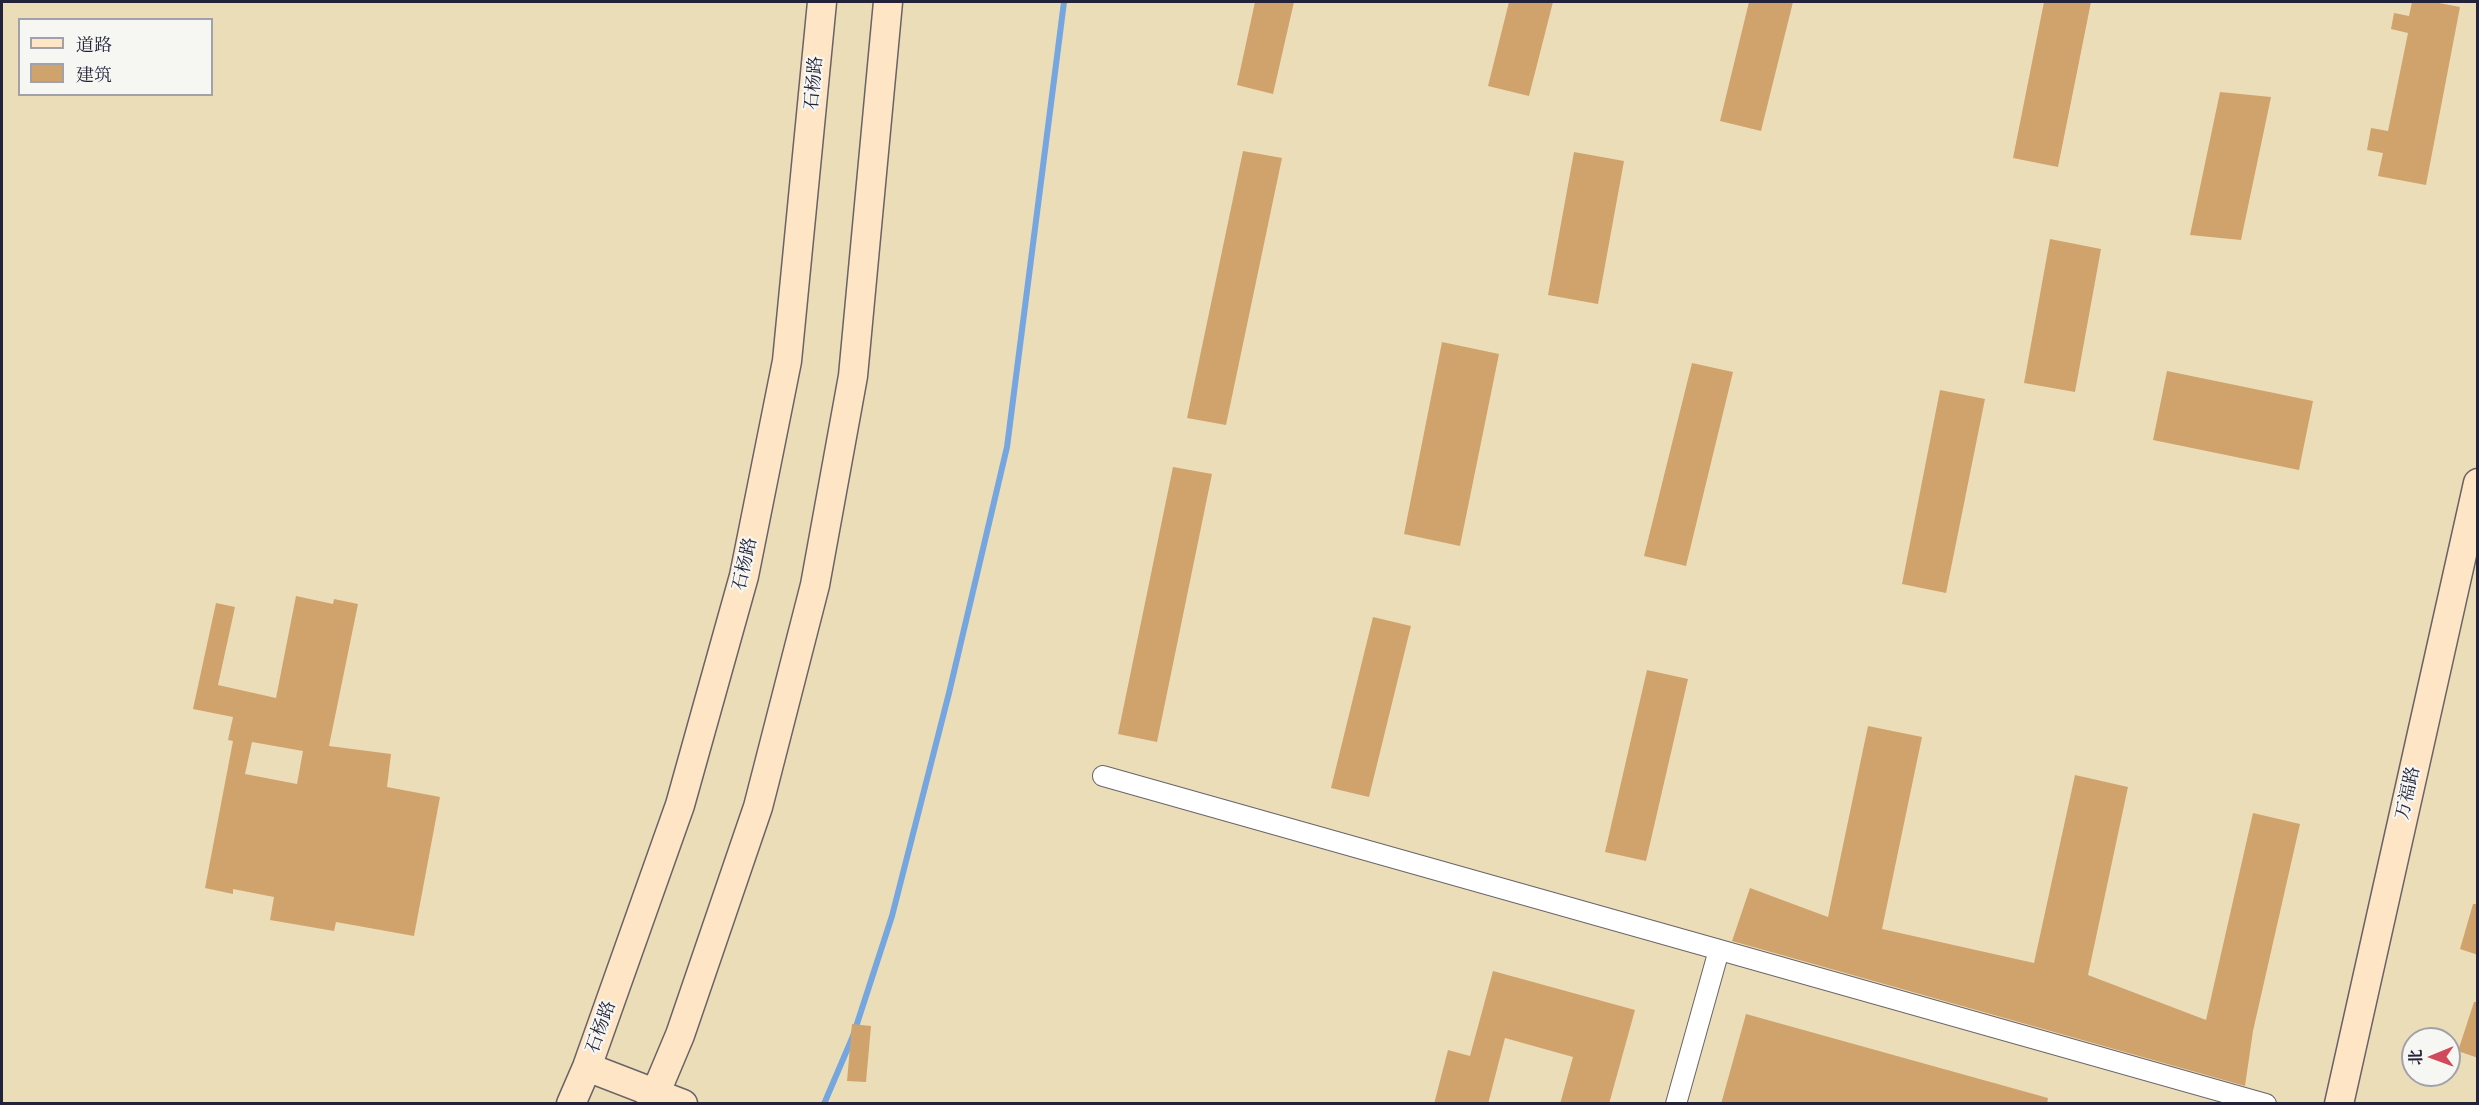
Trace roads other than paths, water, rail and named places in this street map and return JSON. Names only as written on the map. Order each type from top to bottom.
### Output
[{"type":"main road","name":"石杨路","points":[[571,1104],[587,1067],[680,805],[744,576],[788,361],[822,2]]},
{"type":"main road","points":[[653,1099],[680,1035],[758,807],[815,585],[853,376],[888,2]]},
{"type":"main road","name":"万福路","points":[[2339,1104],[2478,483]]},
{"type":"main road","points":[[587,1067],[653,1099],[683,1104]]},
{"type":"street","points":[[1103,776],[2266,1104]]},
{"type":"street","points":[[1676,1104],[1719,950]]},
{"type":"waterway","points":[[824,1104],[853,1036],[892,916],[949,693],[1007,447],[1064,2]]}]
